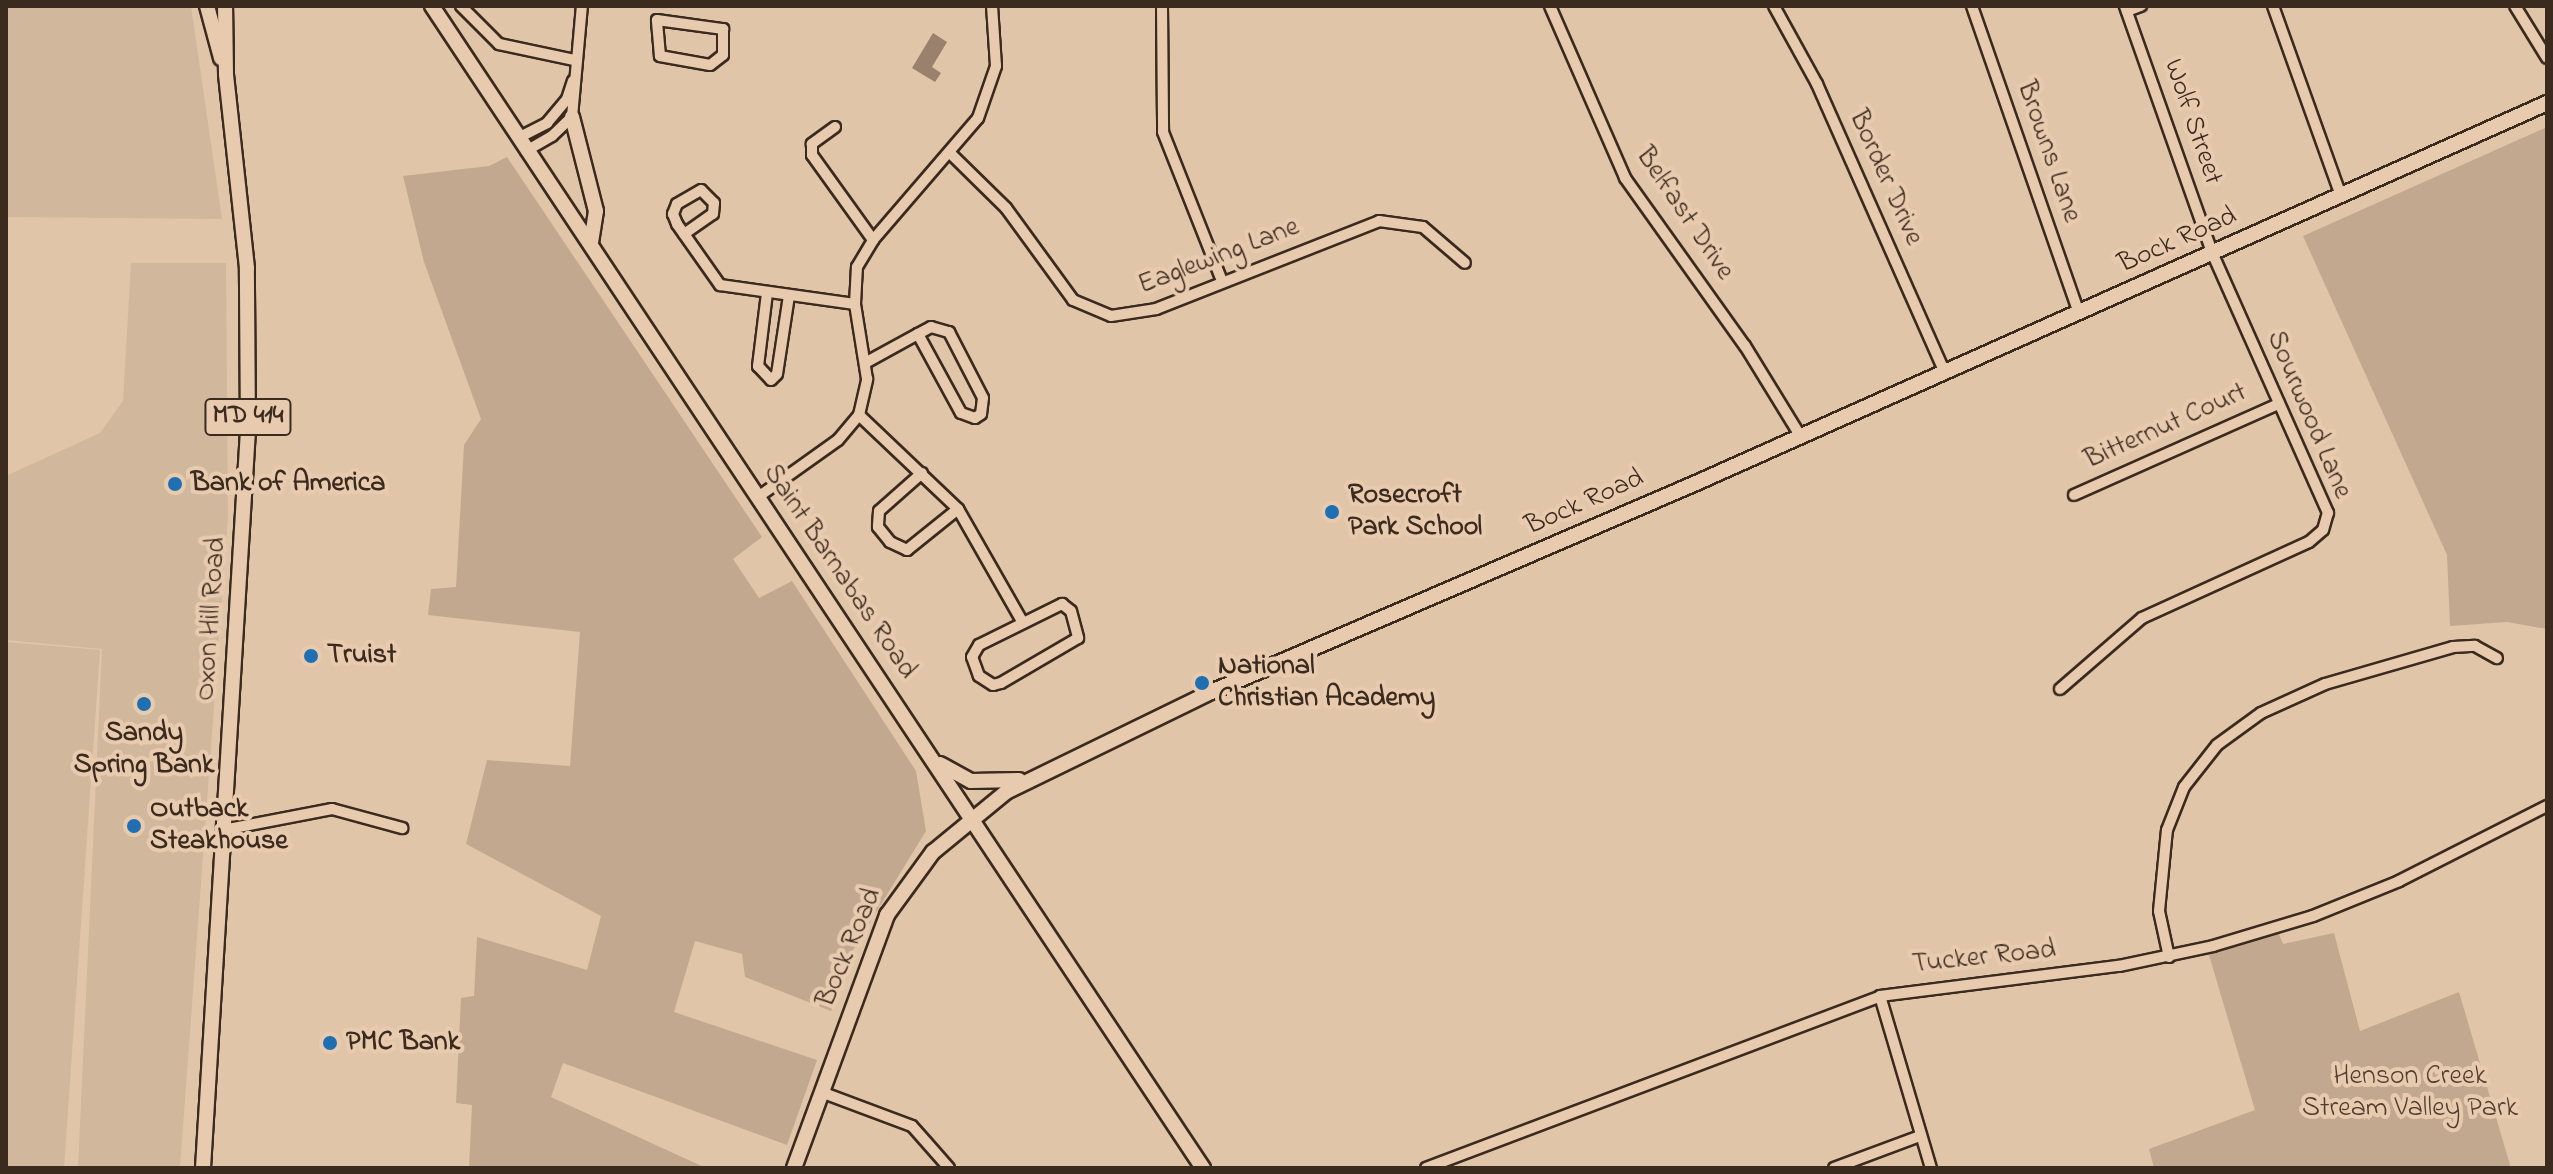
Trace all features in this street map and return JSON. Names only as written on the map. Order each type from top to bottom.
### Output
[{"type":"main road","name":"Oxon Hill Road","points":[[207,6],[226,74]]},
{"type":"main road","name":"Oxon Hill Road","points":[[203,1168],[244,540],[249,359],[247,268],[226,74],[225,6]]},
{"type":"main road","name":"Saint Barnabas Road","points":[[432,6],[1203,1168]]},
{"type":"main road","name":"Bock Road","points":[[794,1168],[887,915],[921,865],[971,817],[1031,777],[1211,692],[1801,437],[2547,103]]},
{"type":"main road","points":[[572,117],[596,211],[591,242]]},
{"type":"main road","points":[[931,758],[971,781],[1031,777]]},
{"type":"street","points":[[461,6],[499,44],[574,60]]},
{"type":"street","points":[[522,144],[552,136],[572,117],[574,60],[582,6]]},
{"type":"street","points":[[657,20],[723,29],[723,55],[710,65],[660,56],[657,20],[659,6]]},
{"type":"street","points":[[758,497],[838,440],[859,415],[866,392],[865,363],[855,304],[857,267],[873,240],[978,118],[992,86],[998,50],[992,6]]},
{"type":"street","points":[[1162,6],[1163,132],[1222,281]]},
{"type":"street","name":"Belfast Drive","points":[[1550,6],[1625,178],[1745,346],[1801,437]]},
{"type":"street","name":"Border Drive","points":[[1774,6],[1817,84],[1945,373]]},
{"type":"street","name":"Browns Lane","points":[[1972,6],[2079,313]]},
{"type":"street","points":[[2126,8],[2141,6]]},
{"type":"street","points":[[2273,6],[2341,196]]},
{"type":"street","points":[[2515,6],[2547,58]]},
{"type":"street","name":"Wolf Street","points":[[2126,8],[2213,255]]},
{"type":"street","points":[[522,144],[547,123],[567,99],[574,75]]},
{"type":"street","points":[[835,127],[812,144],[812,155],[873,240]]},
{"type":"street","name":"Eaglewing Lane","points":[[950,153],[1006,208],[1067,293],[1085,308],[1111,316],[1138,315],[1387,220],[1430,231],[1465,263]]},
{"type":"street","points":[[684,234],[715,209],[706,192],[694,192],[672,212],[684,234],[720,285],[855,304]]},
{"type":"street","name":"Sourwood Lane","points":[[2060,689],[2154,610],[2296,549],[2323,530],[2327,506],[2278,404],[2213,255]]},
{"type":"street","points":[[767,293],[758,366],[764,378],[775,378],[789,296]]},
{"type":"street","points":[[865,363],[918,334],[937,325],[949,332],[983,398],[981,414],[975,418],[961,413],[918,334]]},
{"type":"street","name":"Bitternut Court","points":[[2074,495],[2278,404]]},
{"type":"street","points":[[859,415],[958,509],[1023,623]]},
{"type":"street","points":[[922,473],[879,511],[878,527],[890,542],[907,550],[958,509]]},
{"type":"street","points":[[1062,604],[1080,631],[1072,643],[1001,683],[986,682],[974,663],[974,650],[1023,623],[1062,604]]},
{"type":"street","points":[[2169,957],[2159,911],[2167,830],[2184,787],[2217,745],[2261,713],[2340,680],[2453,647],[2475,646],[2497,658]]},
{"type":"street","name":"Tucker Road","points":[[1426,1168],[1880,996],[2169,957],[2313,916],[2399,881],[2547,806]]},
{"type":"street","points":[[223,830],[332,809],[402,828]]},
{"type":"street","points":[[1880,996],[1931,1168]]},
{"type":"street","points":[[821,1092],[912,1126],[949,1168]]},
{"type":"street","points":[[1834,1168],[1920,1136]]},
{"type":"shaded area","points":[[6,6],[191,6],[222,219],[6,217]]},
{"type":"shaded area","points":[[933,33],[947,42],[932,67],[941,73],[935,82],[912,68]]},
{"type":"shaded area","points":[[131,263],[226,263],[228,517],[180,1168],[78,1168],[102,649],[6,640],[6,481],[8,475],[100,433],[123,401]]},
{"type":"shaded area","points":[[6,642],[100,650],[64,1168],[6,1168]]},
{"type":"green space","points":[[2547,127],[2547,629],[2507,622],[2450,626],[2447,555],[2303,236]]},
{"type":"green space","points":[[507,157],[762,537],[733,559],[759,598],[792,581],[916,771],[926,831],[850,955],[831,1011],[745,977],[742,954],[695,941],[674,1012],[817,1060],[787,1145],[563,1063],[551,1097],[706,1168],[469,1168],[472,1105],[456,1103],[461,998],[474,996],[477,937],[587,970],[601,916],[466,844],[487,760],[570,766],[580,632],[428,615],[431,589],[456,587],[464,445],[481,419],[424,262],[403,176],[489,166]]},
{"type":"green space","name":"Henson Creek Stream Valley Park","points":[[2276,926],[2283,944],[2334,933],[2360,1031],[2459,992],[2511,1168],[2154,1168],[2149,1149],[2255,1110],[2206,945]]},
{"type":"place","name":"Bank of America","points":[[175,484]]},
{"type":"place","name":"Rosecroft Park School","points":[[1332,512]]},
{"type":"place","name":"Truist","points":[[311,656]]},
{"type":"place","name":"National Christian Academy","points":[[1202,683]]},
{"type":"place","name":"Sandy Spring Bank","points":[[144,704]]},
{"type":"place","name":"Outback Steakhouse","points":[[134,826]]},
{"type":"place","name":"PMC Bank","points":[[330,1043]]}]
